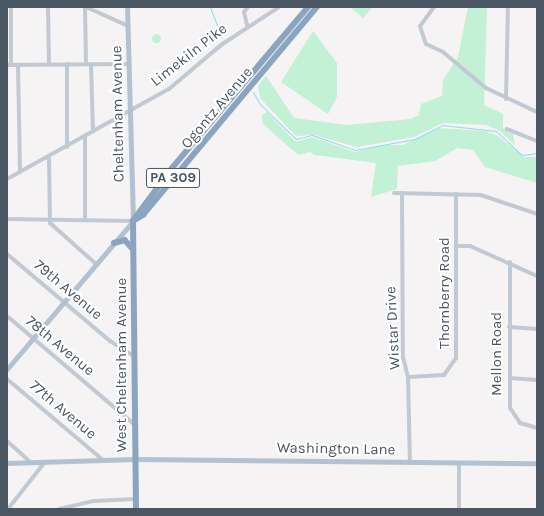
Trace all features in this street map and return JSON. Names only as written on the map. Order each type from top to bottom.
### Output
[{"type":"highway","name":"Ogontz Avenue","points":[[133,221],[148,209],[312,8]]},
{"type":"highway","name":"West Cheltenham Avenue","points":[[133,221],[136,509]]},
{"type":"highway","points":[[114,243],[125,240],[133,249]]},
{"type":"main road","name":"Cheltenham Avenue","points":[[127,7],[133,221]]},
{"type":"main road","name":"Ogontz Avenue","points":[[7,370],[133,221]]},
{"type":"main road","name":"Washington Lane","points":[[7,463],[135,459],[410,463],[537,463]]},
{"type":"street","points":[[11,7],[9,65],[129,64]]},
{"type":"street","points":[[48,7],[49,64]]},
{"type":"street","points":[[86,64],[86,7],[128,26]]},
{"type":"street","points":[[248,7],[244,12],[248,25]]},
{"type":"street","name":"Limekiln Pike","points":[[7,179],[49,158],[176,84],[248,25],[279,7]]},
{"type":"street","points":[[434,7],[420,26],[426,44],[443,52],[486,88],[506,99],[537,112]]},
{"type":"street","points":[[506,99],[508,7]]},
{"type":"street","points":[[67,64],[67,147]]},
{"type":"street","points":[[91,64],[93,131]]},
{"type":"street","points":[[18,65],[20,172]]},
{"type":"street","points":[[507,129],[537,141]]},
{"type":"street","points":[[85,136],[85,220]]},
{"type":"street","points":[[49,158],[48,219],[96,264]]},
{"type":"street","points":[[394,192],[456,194],[494,198],[537,214]]},
{"type":"street","name":"Wistar Drive","points":[[402,193],[403,357],[408,377],[410,463]]},
{"type":"street","name":"Thornberry Road","points":[[408,377],[444,375],[456,358],[458,246],[456,194]]},
{"type":"street","points":[[7,219],[133,221]]},
{"type":"street","points":[[458,246],[470,246],[510,262],[537,276]]},
{"type":"street","name":"79th Avenue","points":[[7,254],[127,355],[134,356]]},
{"type":"street","name":"Mellon Road","points":[[510,262],[509,328],[512,414],[523,425],[537,428]]},
{"type":"street","name":"78th Avenue","points":[[7,316],[135,425]]},
{"type":"street","points":[[509,328],[537,329]]},
{"type":"street","points":[[510,378],[537,380]]},
{"type":"street","name":"77th Avenue","points":[[7,379],[103,460]]},
{"type":"street","points":[[7,441],[30,462]]},
{"type":"street","points":[[8,509],[45,462]]},
{"type":"street","points":[[459,463],[459,509]]},
{"type":"street","points":[[59,509],[94,501],[136,499]]},
{"type":"green space","points":[[350,7],[373,7],[363,18]]},
{"type":"green space","points":[[468,7],[487,7],[484,105],[503,114],[503,128],[513,133],[515,145],[500,131],[486,125],[443,123],[414,137],[357,147],[314,135],[296,136],[260,98],[258,86],[266,76],[294,118],[347,125],[411,119],[419,115],[421,104],[442,96],[443,80],[458,57]]},
{"type":"green space","points":[[313,31],[337,63],[337,97],[328,114],[281,82]]},
{"type":"green space","points":[[156,33],[161,38],[156,43],[151,38]]},
{"type":"green space","points":[[267,112],[296,142],[312,137],[355,152],[382,145],[403,145],[438,128],[485,131],[498,136],[524,157],[537,157],[537,183],[485,167],[473,150],[457,148],[435,161],[398,166],[397,189],[371,197],[376,163],[315,155],[310,152],[298,155],[263,124],[262,115]]},
{"type":"waterway","points":[[210,7],[222,38]]},
{"type":"waterway","points":[[253,92],[260,104],[296,139],[312,135],[355,150],[415,139],[442,125],[496,131],[522,155],[537,153]]}]
